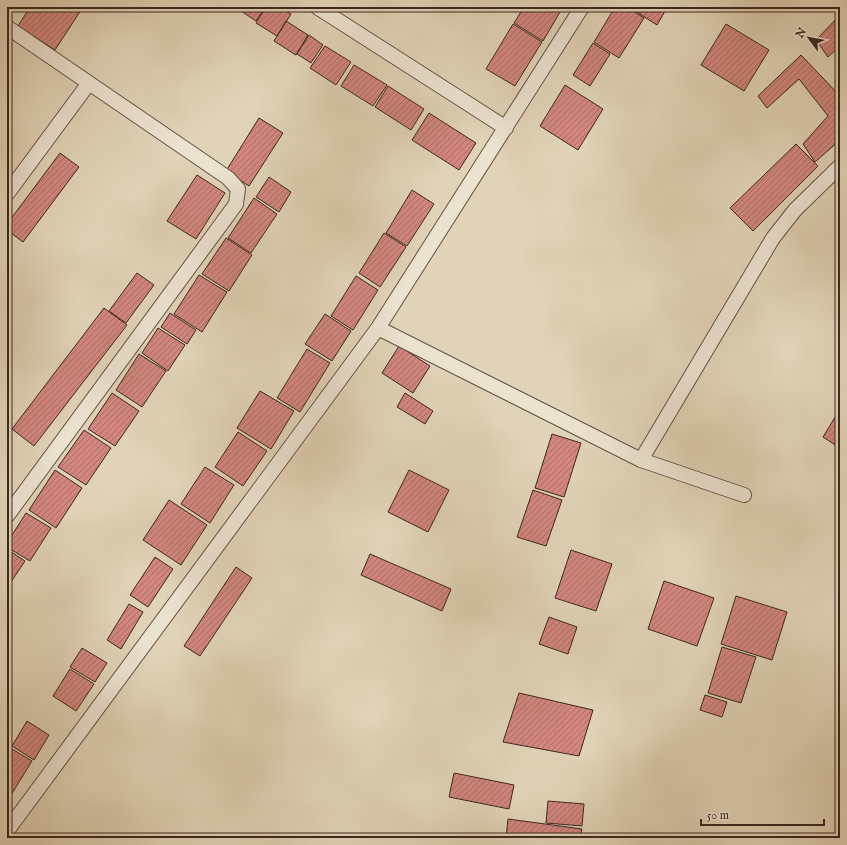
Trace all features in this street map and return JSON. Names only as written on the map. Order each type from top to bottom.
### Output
[{"type":"street","points":[[318,7],[506,128]]},
{"type":"street","points":[[7,830],[378,328],[582,7]]},
{"type":"street","points":[[7,27],[228,178],[238,189],[236,204],[7,516]]},
{"type":"street","points":[[7,194],[89,83]]},
{"type":"street","points":[[641,460],[773,238],[795,210],[840,166]]},
{"type":"street","points":[[378,328],[641,460],[744,495]]},
{"type":"building","points":[[30,7],[83,7],[55,50],[18,26]]},
{"type":"building","points":[[235,7],[265,7],[256,21]]},
{"type":"building","points":[[266,7],[279,7],[291,14],[277,36],[256,23]]},
{"type":"building","points":[[524,7],[563,7],[543,41],[514,23]]},
{"type":"building","points":[[615,7],[627,7],[644,18],[619,58],[594,42]]},
{"type":"building","points":[[629,7],[658,7],[665,11],[657,25]]},
{"type":"building","points":[[840,15],[840,46],[828,57],[816,40]]},
{"type":"building","points":[[286,21],[308,35],[296,55],[274,41]]},
{"type":"building","points":[[513,24],[542,42],[515,86],[486,69]]},
{"type":"building","points":[[726,24],[769,50],[744,91],[701,65]]},
{"type":"building","points":[[309,35],[323,45],[311,63],[297,54]]},
{"type":"building","points":[[593,43],[610,54],[590,86],[573,75]]},
{"type":"building","points":[[325,46],[351,62],[336,85],[310,68]]},
{"type":"building","points":[[801,55],[840,96],[840,140],[815,162],[803,144],[828,116],[799,79],[767,108],[758,96]]},
{"type":"building","points":[[354,65],[387,85],[373,106],[341,86]]},
{"type":"building","points":[[565,85],[603,109],[578,150],[540,126]]},
{"type":"building","points":[[388,86],[424,109],[411,130],[375,107]]},
{"type":"building","points":[[429,113],[476,143],[459,170],[412,140]]},
{"type":"building","points":[[259,118],[283,133],[249,186],[226,171]]},
{"type":"building","points":[[796,144],[818,166],[753,231],[730,208]]},
{"type":"building","points":[[60,153],[79,167],[23,242],[7,230],[7,224]]},
{"type":"building","points":[[197,175],[225,193],[196,239],[167,221]]},
{"type":"building","points":[[269,177],[291,192],[279,212],[256,197]]},
{"type":"building","points":[[412,190],[434,204],[407,246],[386,233]]},
{"type":"building","points":[[254,198],[277,214],[251,253],[228,238]]},
{"type":"building","points":[[384,233],[406,247],[380,287],[359,273]]},
{"type":"building","points":[[226,238],[252,255],[229,291],[202,274]]},
{"type":"building","points":[[137,273],[154,285],[126,323],[109,311]]},
{"type":"building","points":[[199,275],[227,292],[202,332],[174,314]]},
{"type":"building","points":[[356,276],[378,290],[353,330],[331,316]]},
{"type":"building","points":[[104,308],[127,325],[34,446],[12,429]]},
{"type":"building","points":[[170,313],[196,330],[187,344],[161,327]]},
{"type":"building","points":[[325,314],[351,331],[332,361],[305,344]]},
{"type":"building","points":[[158,328],[185,345],[168,371],[142,353]]},
{"type":"building","points":[[399,346],[430,366],[413,393],[382,373]]},
{"type":"building","points":[[307,349],[330,363],[300,412],[277,398]]},
{"type":"building","points":[[139,354],[166,371],[142,407],[116,390]]},
{"type":"building","points":[[260,391],[294,411],[271,449],[237,428]]},
{"type":"building","points":[[112,393],[139,411],[115,446],[88,429]]},
{"type":"building","points":[[405,393],[433,411],[425,424],[397,407]]},
{"type":"building","points":[[840,409],[840,448],[823,437]]},
{"type":"building","points":[[84,430],[111,448],[86,485],[58,467]]},
{"type":"building","points":[[238,432],[267,451],[243,486],[215,467]]},
{"type":"building","points":[[552,434],[581,443],[564,497],[535,488]]},
{"type":"building","points":[[205,467],[234,485],[210,523],[181,504]]},
{"type":"building","points":[[55,470],[82,488],[56,528],[29,510]]},
{"type":"building","points":[[409,470],[449,490],[428,532],[388,512]]},
{"type":"building","points":[[533,490],[562,500],[546,546],[517,537]]},
{"type":"building","points":[[169,500],[207,525],[181,565],[143,540]]},
{"type":"building","points":[[26,513],[51,528],[30,561],[7,547],[7,543]]},
{"type":"building","points":[[7,549],[25,561],[7,588]]},
{"type":"building","points":[[571,550],[612,564],[596,611],[555,598]]},
{"type":"building","points":[[370,554],[451,589],[442,611],[361,575]]},
{"type":"building","points":[[155,557],[173,569],[148,607],[130,595]]},
{"type":"building","points":[[236,567],[252,578],[200,656],[184,646]]},
{"type":"building","points":[[664,581],[714,598],[697,646],[648,629]]},
{"type":"building","points":[[736,596],[787,612],[772,660],[721,644]]},
{"type":"building","points":[[129,604],[143,612],[121,649],[107,640]]},
{"type":"building","points":[[549,617],[577,627],[568,654],[539,644]]},
{"type":"building","points":[[722,647],[756,657],[741,703],[708,693]]},
{"type":"building","points":[[82,648],[107,663],[95,682],[70,667]]},
{"type":"building","points":[[70,669],[94,684],[76,711],[53,696]]},
{"type":"building","points":[[519,693],[593,710],[579,756],[503,742]]},
{"type":"building","points":[[705,695],[727,702],[722,717],[700,710]]},
{"type":"building","points":[[27,721],[49,735],[34,760],[12,746]]},
{"type":"building","points":[[12,749],[32,761],[11,795],[7,793],[7,757]]},
{"type":"building","points":[[454,773],[514,785],[509,809],[449,797]]},
{"type":"building","points":[[548,801],[584,804],[582,826],[546,823]]},
{"type":"building","points":[[508,819],[582,829],[580,838],[506,838]]}]
